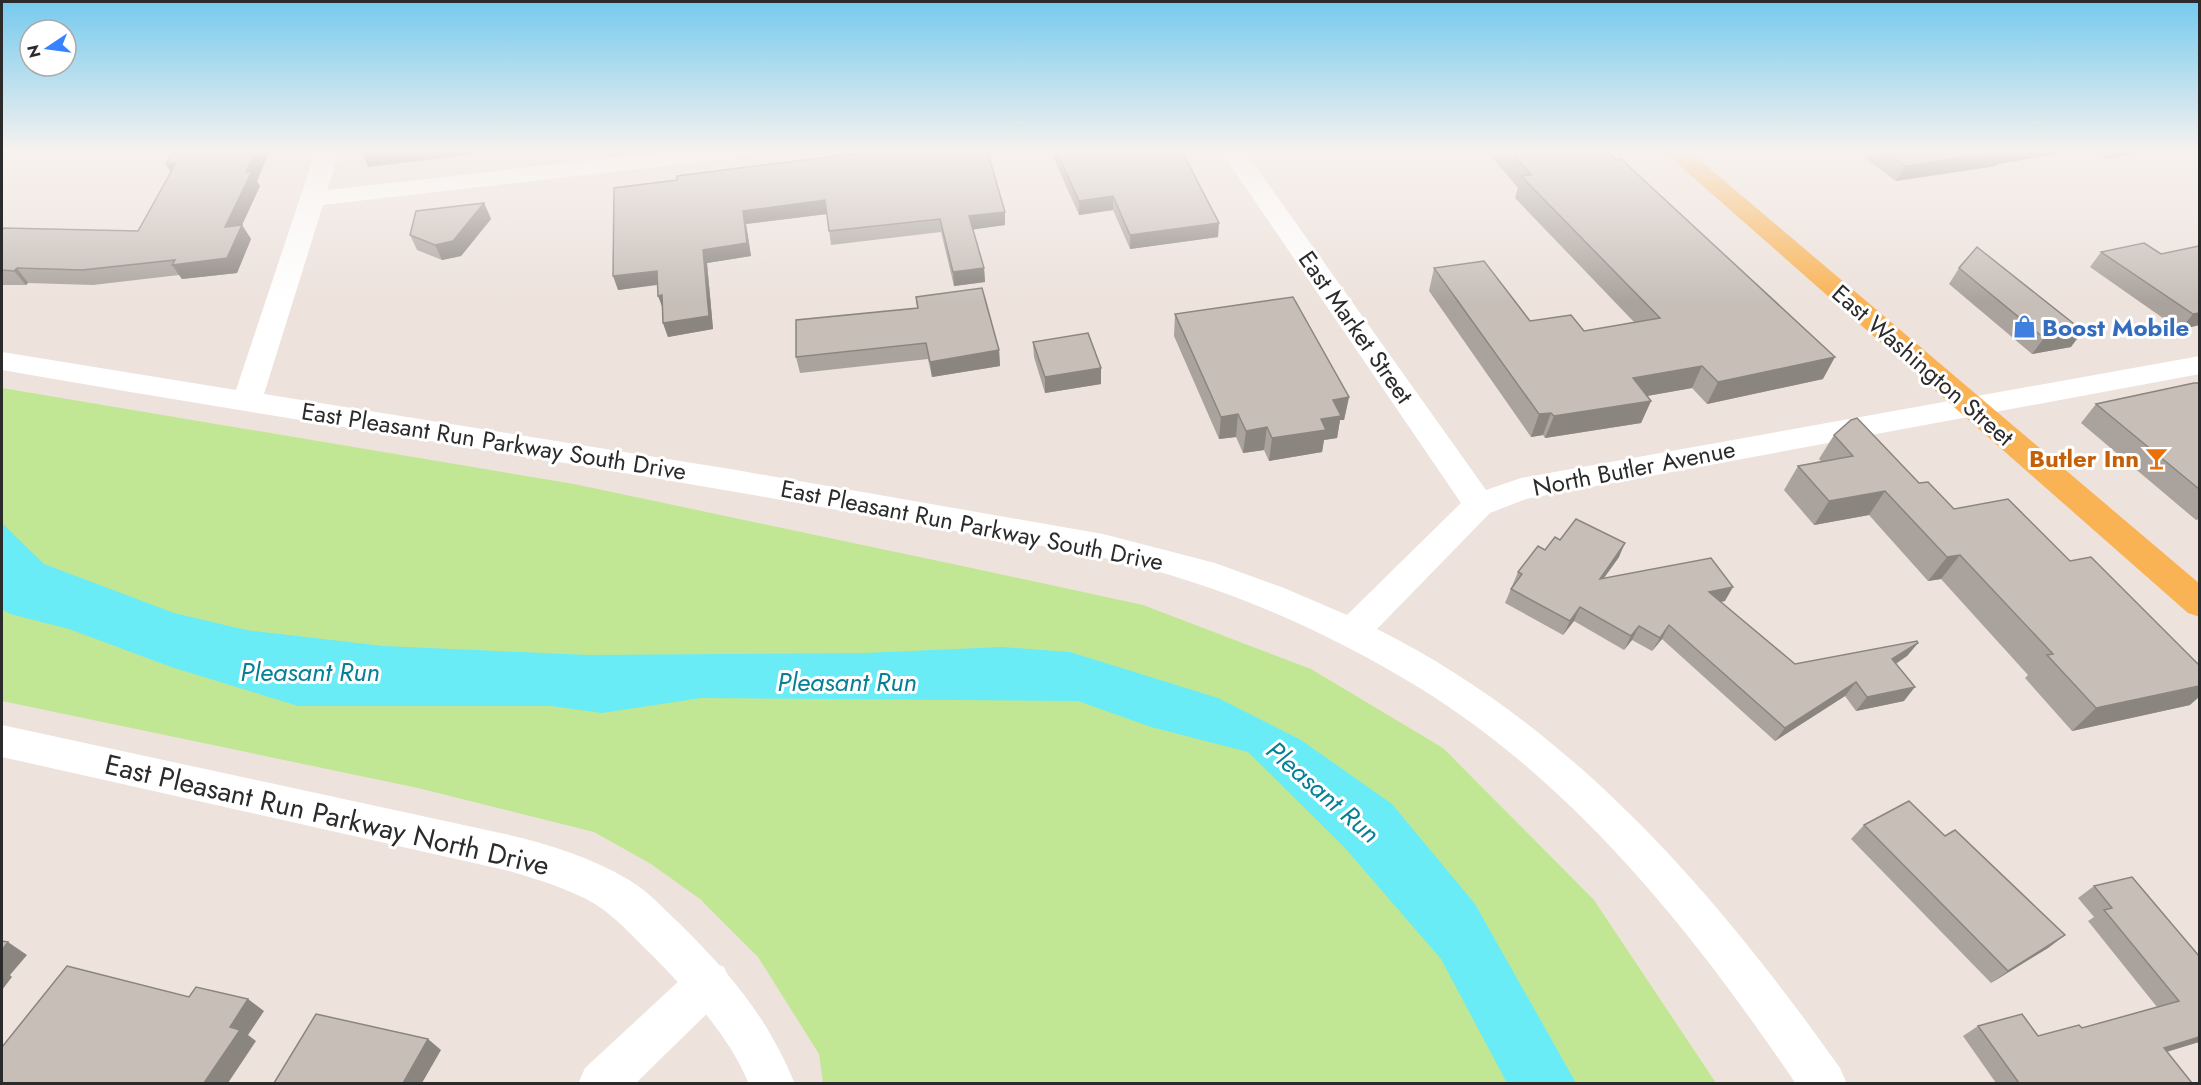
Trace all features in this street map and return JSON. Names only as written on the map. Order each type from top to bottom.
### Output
[{"type":"main road","name":"East Washington Street","points":[[1733,201],[2199,604]]},
{"type":"street","points":[[247,401],[311,201]]},
{"type":"street","name":"East Market Street","points":[[1267,201],[1479,505]]},
{"type":"street","name":"East Pleasant Run Parkway South Drive","points":[[2,361],[726,479],[1096,544],[1200,571],[1249,589],[1377,645],[1470,701],[1562,774],[1646,856],[1734,958],[1824,1083]]},
{"type":"street","name":"North Butler Avenue","points":[[1351,633],[1479,505],[1536,485],[2199,365]]},
{"type":"street","name":"East Pleasant Run Parkway North Drive","points":[[2,741],[505,852],[552,865],[609,890],[639,913],[709,982],[743,1024],[772,1083]]},
{"type":"street","points":[[601,1083],[709,982]]},
{"type":"green space","points":[[2,388],[574,484],[967,567],[1143,605],[1311,669],[1443,748],[1594,900],[1716,1083],[823,1083],[819,1054],[758,957],[700,899],[651,864],[594,832],[418,788],[2,701]]},
{"type":"water","name":"Pleasant Run","points":[[2,523],[44,564],[174,613],[246,630],[383,646],[589,655],[865,653],[1001,647],[1070,652],[1218,698],[1301,740],[1392,804],[1475,904],[1576,1083],[1507,1083],[1441,959],[1344,847],[1248,752],[1151,727],[1078,701],[701,698],[602,713],[551,706],[298,706],[171,667],[69,629],[10,614],[2,609]]},
{"type":"building","points":[[155,201],[238,201],[225,227],[242,225],[227,258],[172,265],[175,260],[82,270],[17,268],[14,271],[2,270],[2,230],[4,228],[138,231]]},
{"type":"building","points":[[614,201],[820,201],[743,211],[747,243],[703,250],[709,316],[663,323],[662,295],[658,296],[657,271],[613,276]]},
{"type":"building","points":[[825,201],[1002,201],[1005,212],[969,216],[984,268],[953,272],[940,219],[829,231]]},
{"type":"building","points":[[1115,201],[1207,201],[1219,223],[1130,235]]},
{"type":"building","points":[[1545,201],[1666,201],[1835,357],[1718,382],[1702,366],[1633,378],[1651,401],[1554,416],[1551,413],[1539,414],[1434,268],[1484,261],[1530,321],[1571,315],[1584,331],[1660,318]]},
{"type":"building","points":[[484,203],[453,241],[435,245],[410,235],[416,211]]},
{"type":"building","points":[[2144,243],[2161,254],[2199,246],[2199,313],[2193,314],[2101,252]]},
{"type":"building","points":[[1977,247],[2083,331],[2044,338],[1959,268]]},
{"type":"building","points":[[982,288],[999,350],[930,362],[926,343],[796,357],[796,320],[918,308],[916,297]]},
{"type":"building","points":[[1293,297],[1349,397],[1333,400],[1341,416],[1321,419],[1326,430],[1272,438],[1267,427],[1246,431],[1238,414],[1221,417],[1175,314]]},
{"type":"building","points":[[1088,333],[1101,368],[1045,377],[1033,342]]},
{"type":"building","points":[[2199,383],[2199,489],[2096,404]]},
{"type":"building","points":[[1857,418],[1919,483],[1928,482],[1954,509],[2008,499],[2070,561],[2091,557],[2199,665],[2199,686],[2096,708],[2047,655],[2053,654],[1960,555],[1947,557],[1885,491],[1829,501],[1798,466],[1853,456],[1834,435],[1851,420]]},
{"type":"building","points":[[1576,519],[1625,543],[1600,579],[1711,558],[1733,587],[1709,592],[1795,664],[1917,641],[1918,643],[1892,659],[1915,687],[1867,697],[1856,682],[1785,728],[1669,625],[1660,638],[1639,626],[1631,636],[1580,607],[1570,621],[1511,589],[1522,574],[1518,572],[1538,546],[1545,550],[1555,537],[1560,540]]},
{"type":"building","points":[[1909,801],[1945,836],[1955,830],[2065,935],[2008,971],[1864,825]]},
{"type":"building","points":[[2132,877],[2199,956],[2199,1037],[2164,1048],[2192,1083],[2019,1083],[1978,1026],[2022,1014],[2038,1036],[2079,1025],[2082,1028],[2179,1001],[2104,910],[2112,908],[2094,886]]},
{"type":"building","points":[[2,941],[8,942],[2,950]]},
{"type":"building","points":[[67,966],[189,997],[196,987],[248,999],[230,1027],[240,1030],[204,1083],[2,1083],[2,1047]]},
{"type":"building","points":[[316,1014],[428,1039],[403,1083],[274,1083]]},
{"type":"place","name":"Boost Mobile","points":[[2024,327]]},
{"type":"place","name":"Butler Inn","points":[[2157,458]]}]
